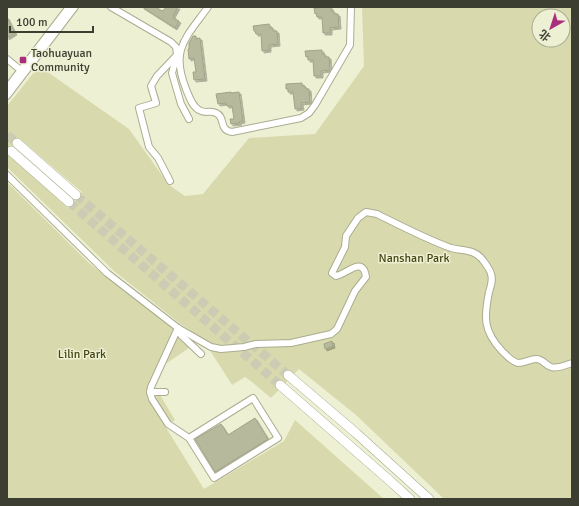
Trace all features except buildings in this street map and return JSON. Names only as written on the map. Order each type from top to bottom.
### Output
[{"type":"highway","points":[[17,144],[76,195]]},
{"type":"highway","points":[[11,151],[69,202]]},
{"type":"highway","points":[[288,375],[356,433],[429,499]]},
{"type":"highway","points":[[280,385],[410,499]]},
{"type":"street","points":[[7,96],[69,7]]},
{"type":"street","points":[[7,88],[23,71],[75,7]]},
{"type":"street","points":[[111,7],[171,42],[176,47],[177,55],[172,74],[181,104],[189,118]]},
{"type":"street","points":[[208,7],[183,42],[180,51],[182,74],[188,95],[196,108],[200,111],[218,113],[224,128],[227,131],[232,132],[296,119],[309,113],[350,45],[351,7]]},
{"type":"street","points":[[170,181],[158,158],[149,148],[139,108],[156,103],[151,86],[157,76],[177,55]]},
{"type":"street","points":[[7,59],[23,71]]},
{"type":"street","points":[[7,175],[98,265],[120,284],[178,328],[207,345],[220,349],[244,347],[256,344],[291,343],[331,334],[337,329],[355,291],[366,277],[365,273],[360,267],[356,266],[341,275],[336,276],[332,273],[345,247],[346,236],[358,218],[366,212],[376,214],[443,245],[478,254],[491,274],[492,280],[486,312],[489,334],[493,342],[506,356],[516,363],[539,359],[556,368],[572,363]]},
{"type":"street","points":[[178,328],[181,335],[201,354]]},
{"type":"street","points":[[178,328],[150,392],[152,399],[168,424],[189,438],[214,478],[278,438],[253,398],[189,438]]},
{"type":"street","points":[[150,392],[165,392]]},
{"type":"green space","name":"Nanshan Park","points":[[362,7],[572,7],[572,499],[444,499],[356,415],[299,369],[271,398],[245,377],[232,385],[201,338],[178,322],[114,271],[7,167],[7,153],[68,208],[82,192],[19,138],[7,152],[7,106],[39,66],[129,129],[169,185],[185,196],[203,194],[249,138],[315,134],[364,66]]},
{"type":"green space","name":"Lilin Park","points":[[7,182],[89,263],[170,326],[189,348],[167,363],[161,362],[149,387],[148,396],[160,395],[175,420],[165,426],[204,489],[284,441],[295,420],[384,499],[7,499]]},
{"type":"tunnel","points":[[7,135],[17,143]]},
{"type":"tunnel","points":[[76,195],[288,375]]},
{"type":"tunnel","points":[[69,202],[280,385]]},
{"type":"place","name":"Taohuayuan Community","points":[[23,60]]}]
